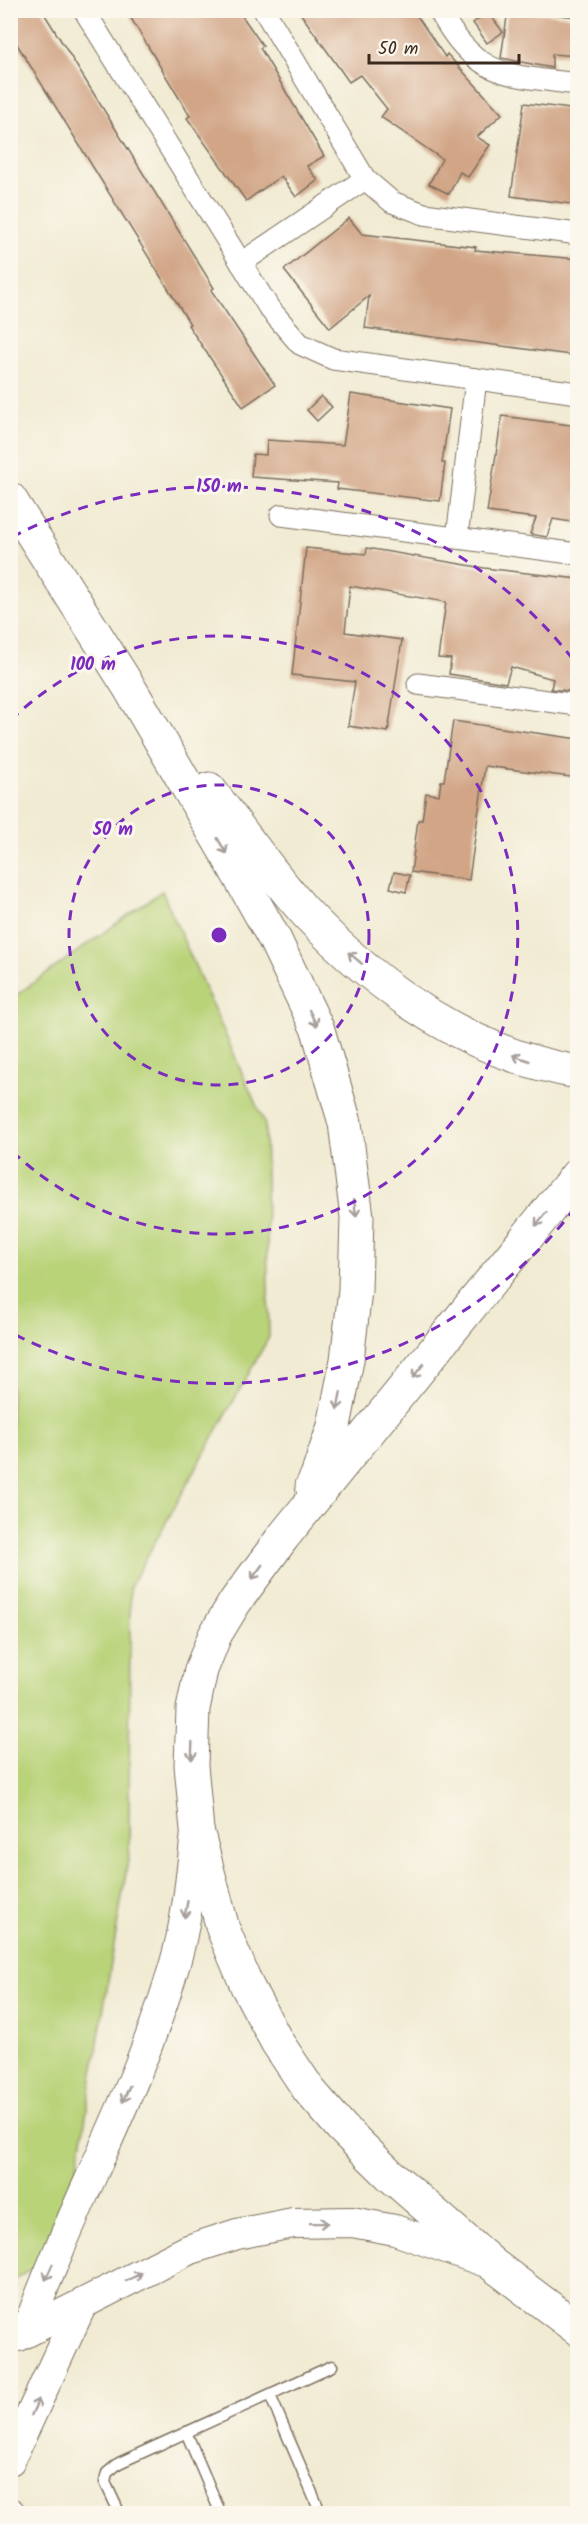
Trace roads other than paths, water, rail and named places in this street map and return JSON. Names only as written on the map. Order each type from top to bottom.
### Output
[{"type":"main road","points":[[10,499],[129,687],[274,938],[318,1030],[345,1123],[357,1217],[356,1290],[347,1360],[334,1426],[318,1476],[283,1537]]},
{"type":"main road","points":[[129,687],[306,913],[350,955],[401,996],[475,1040],[523,1060],[578,1072]]},
{"type":"main road","points":[[578,1174],[283,1537],[220,1627],[201,1670],[194,1709],[191,1765],[197,1830],[223,1929],[247,1986],[277,2042],[309,2090],[342,2128],[389,2174],[492,2264],[578,2329]]},
{"type":"street","points":[[84,10],[269,309],[300,344],[333,359],[578,393]]},
{"type":"street","points":[[264,10],[365,179],[392,202],[424,214],[578,234]]},
{"type":"street","points":[[439,10],[452,34],[472,55],[492,70],[516,76],[578,84]]},
{"type":"street","points":[[241,262],[365,179]]},
{"type":"street","points":[[457,538],[476,379]]},
{"type":"street","points":[[281,515],[578,554]]},
{"type":"street","points":[[418,684],[578,705]]},
{"type":"street","points":[[19,2336],[153,2032],[176,1962],[190,1887],[197,1830]]},
{"type":"street","points":[[19,2336],[188,2250],[237,2234],[293,2223],[352,2222],[395,2230],[492,2264]]},
{"type":"street","points":[[10,2460],[82,2304]]},
{"type":"lane","points":[[120,2514],[105,2481],[107,2472],[119,2463],[332,2366]]},
{"type":"lane","points":[[270,2395],[321,2514]]},
{"type":"lane","points":[[186,2432],[221,2514]]}]
